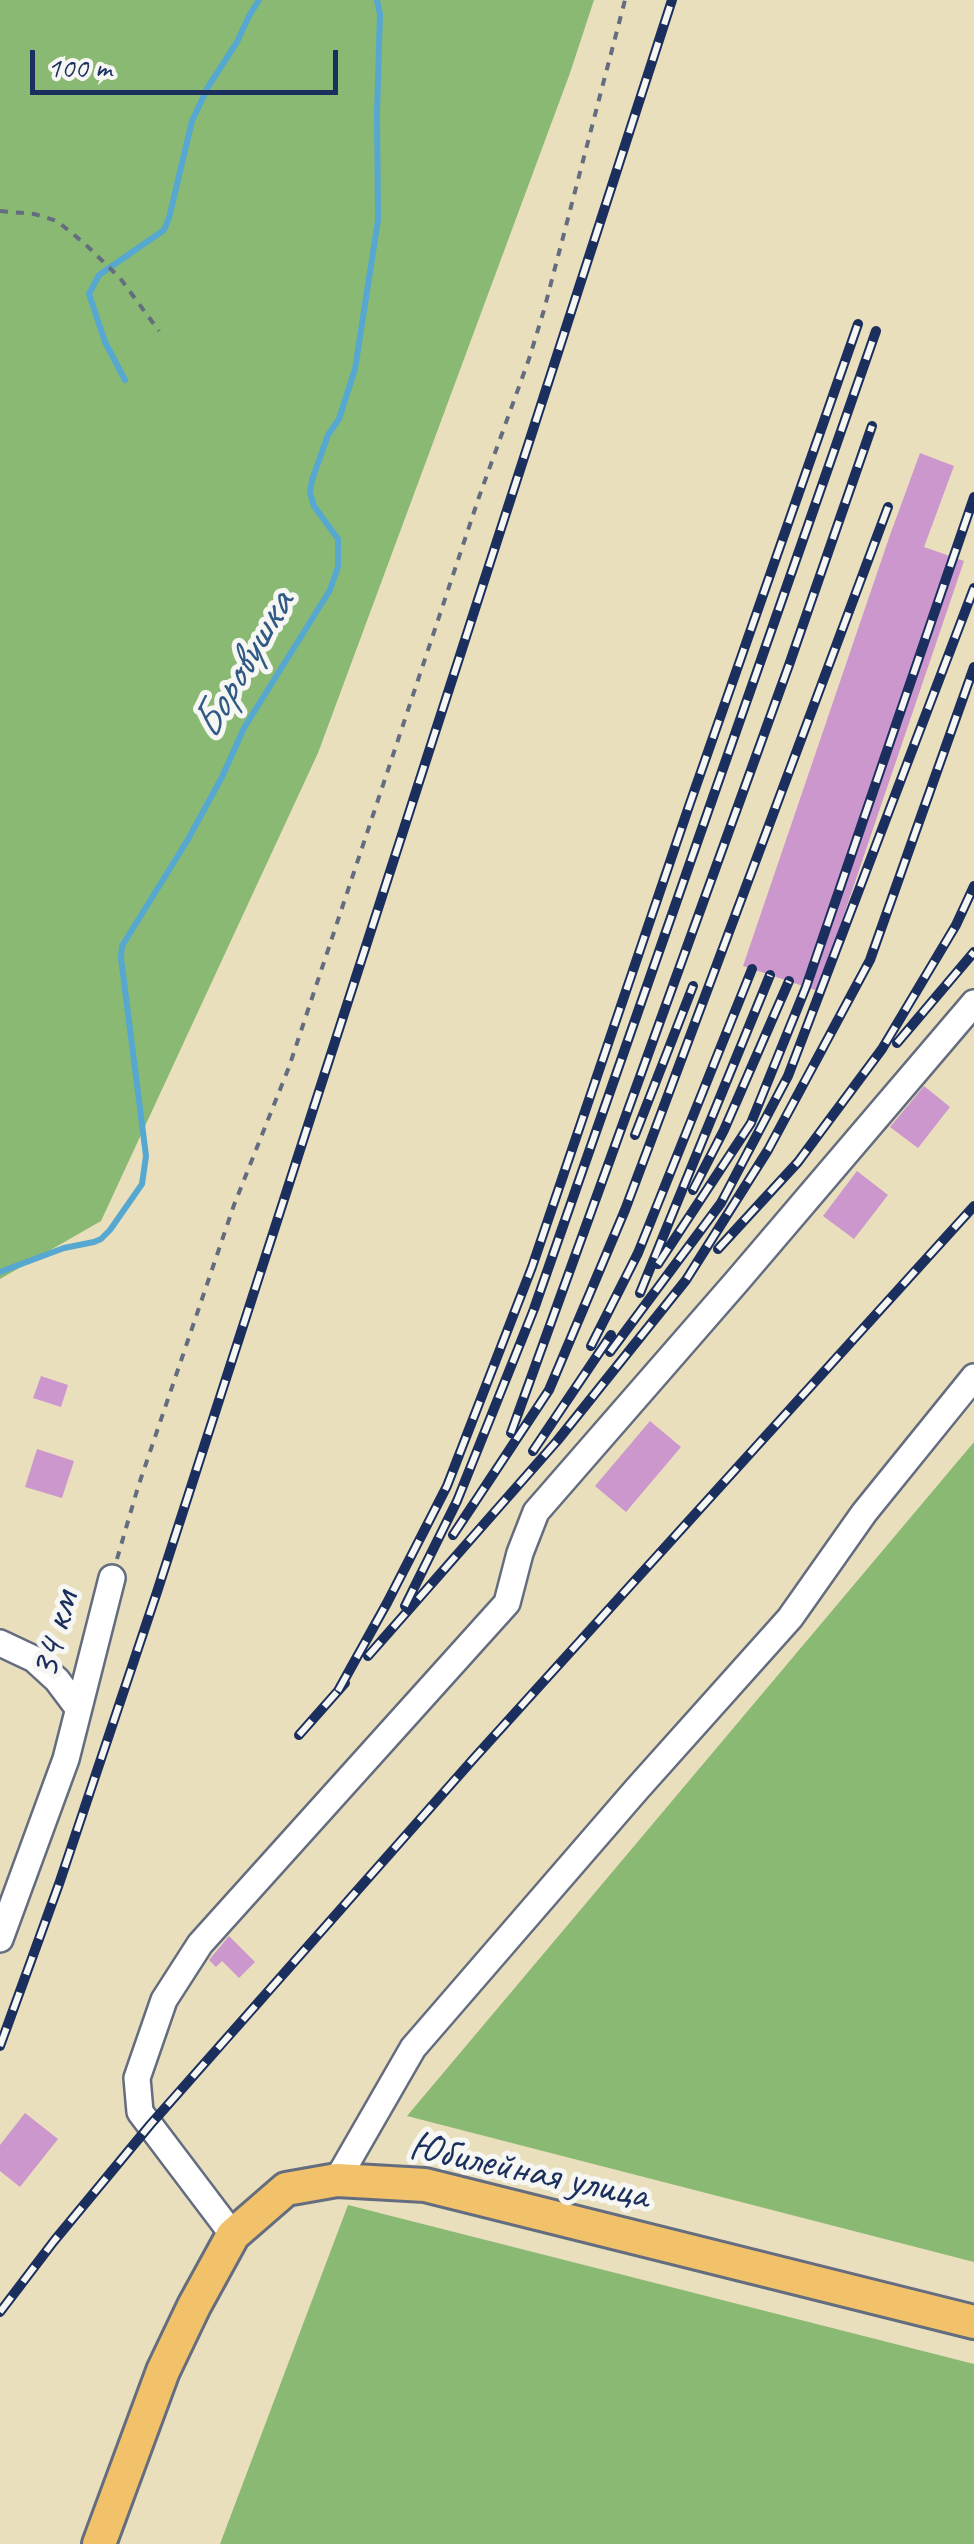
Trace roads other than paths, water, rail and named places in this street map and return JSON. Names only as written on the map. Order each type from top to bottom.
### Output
[{"type":"main road","name":"Юбилейная улица","points":[[98,2544],[163,2371],[194,2306],[233,2235],[286,2188],[337,2180],[425,2185],[974,2322]]},
{"type":"street","points":[[233,2235],[140,2112],[137,2078],[164,2000],[200,1944],[507,1603],[536,1512],[974,1003]]},
{"type":"street","points":[[337,2180],[414,2048],[636,1789],[790,1618],[864,1512],[974,1376]]},
{"type":"street","name":"34 км","points":[[0,1939],[66,1759],[112,1578]]},
{"type":"street","points":[[0,1643],[34,1659],[58,1680],[78,1708]]},
{"type":"waterway","points":[[125,380],[105,342],[89,294],[99,275],[164,230],[192,121],[259,0]]},
{"type":"waterway","name":"Боровушка","points":[[0,1272],[101,1239],[142,1184],[146,1156],[122,946],[187,841],[244,728],[330,590],[338,567],[338,539],[314,506],[310,493],[355,369],[378,220],[377,0]]},
{"type":"railway","points":[[0,2046],[157,1592],[672,0]]},
{"type":"railway","points":[[338,1691],[447,1486],[532,1267],[858,324]]},
{"type":"railway","points":[[405,1606],[457,1501],[534,1309],[876,331]]},
{"type":"railway","points":[[511,1433],[872,426]]},
{"type":"railway","points":[[658,1264],[751,1123],[806,987],[974,497]]},
{"type":"railway","points":[[453,1535],[549,1390],[625,1210],[888,507]]},
{"type":"railway","points":[[610,1352],[721,1203],[788,1076],[974,588]]},
{"type":"railway","points":[[368,1656],[557,1441],[686,1280],[768,1150],[870,960],[974,667]]},
{"type":"railway","points":[[718,1249],[798,1162],[882,1049],[956,925],[974,886]]},
{"type":"railway","points":[[897,1043],[974,952]]},
{"type":"railway","points":[[591,1346],[638,1253],[752,969]]},
{"type":"railway","points":[[640,1293],[770,975]]},
{"type":"railway","points":[[693,1190],[724,1130],[789,981]]},
{"type":"railway","points":[[635,1135],[693,986]]},
{"type":"railway","points":[[0,2312],[150,2125],[476,1756],[974,1206]]},
{"type":"railway","points":[[533,1451],[611,1335]]},
{"type":"railway","points":[[299,1735],[345,1683]]}]
